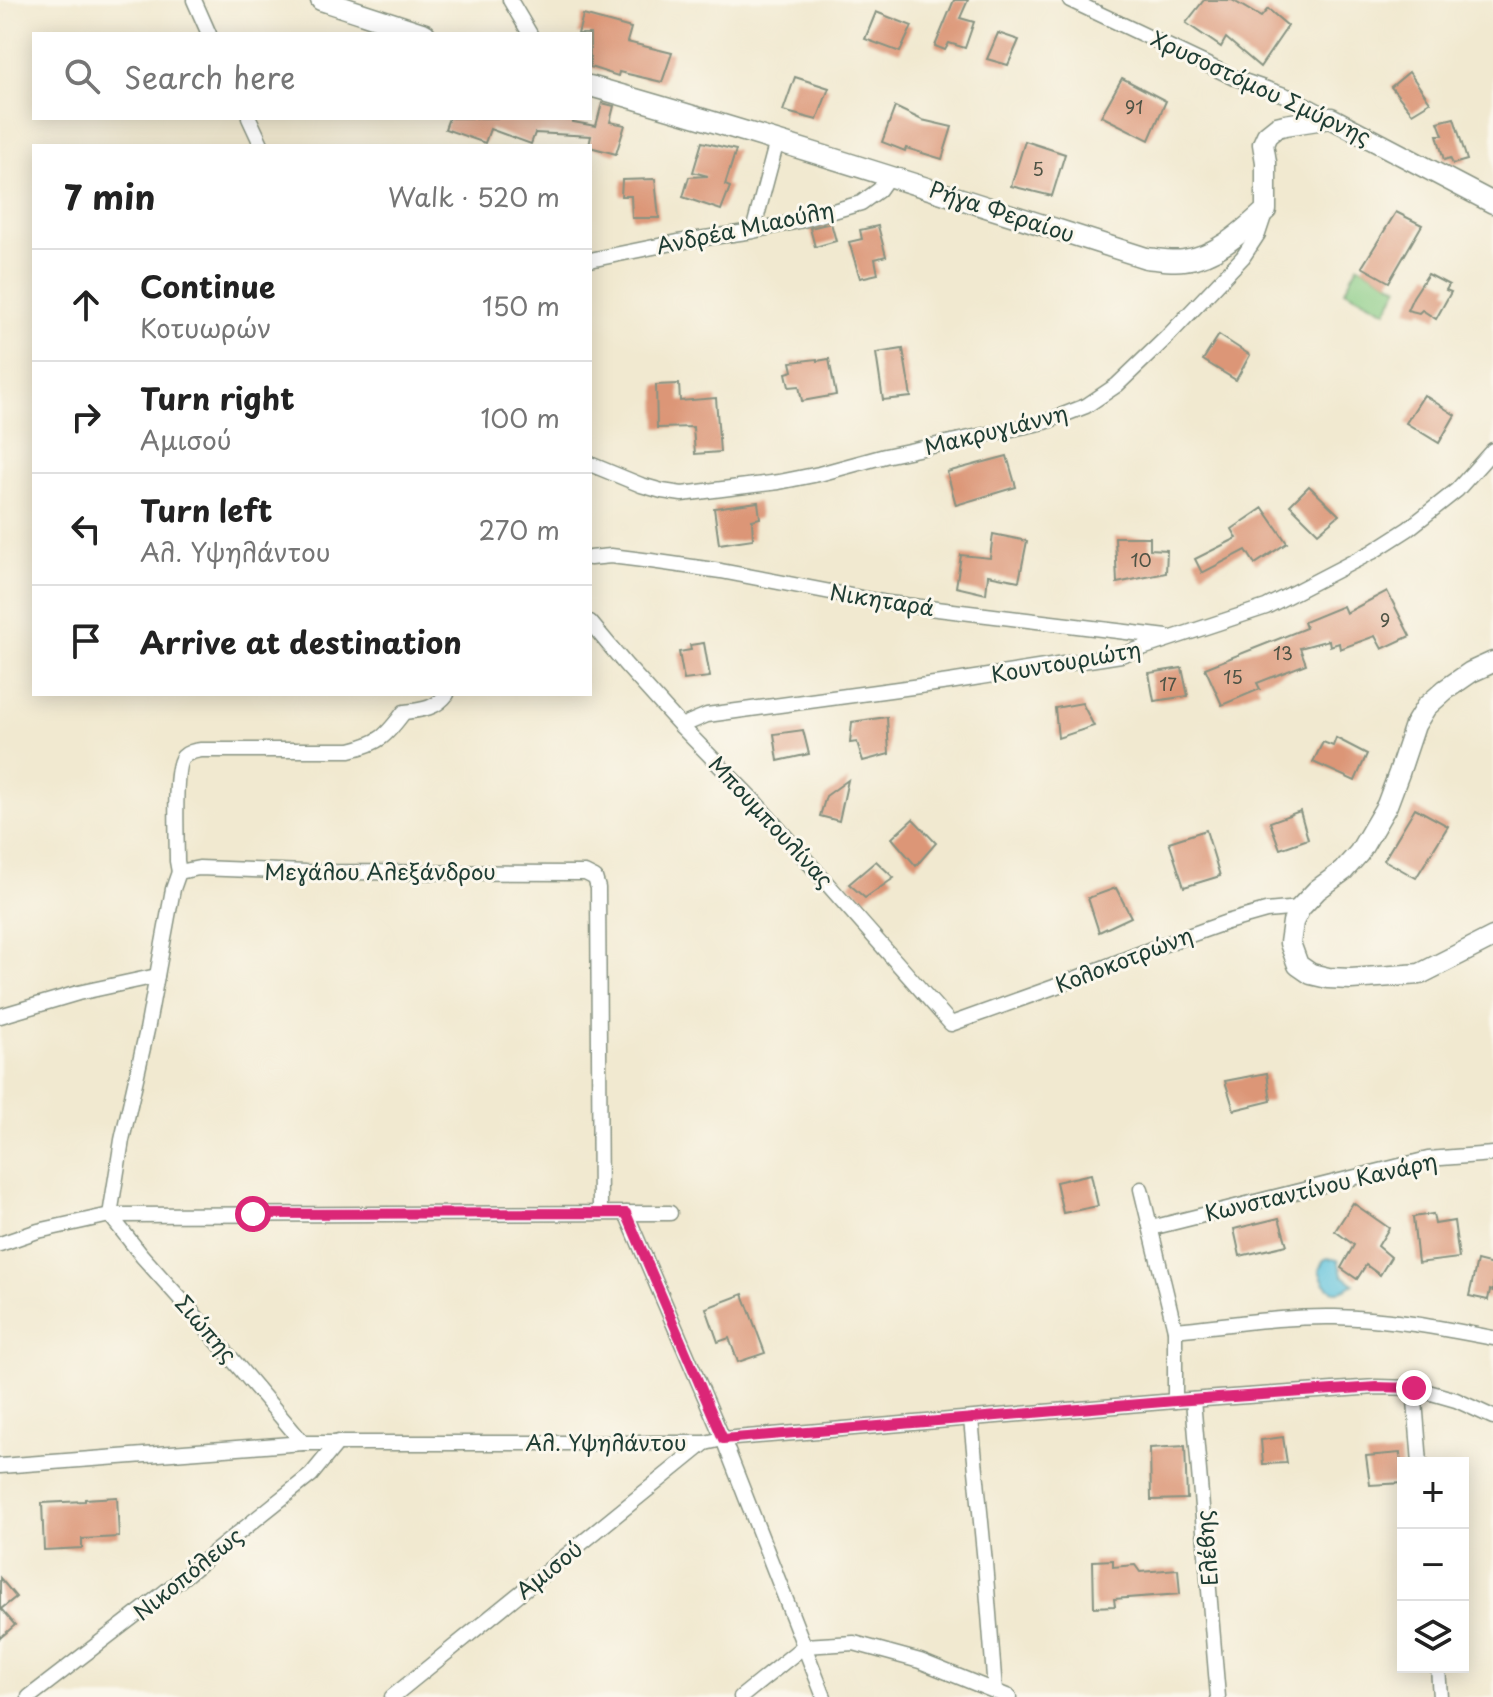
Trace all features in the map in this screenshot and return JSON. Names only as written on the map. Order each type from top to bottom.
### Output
[{"type":"street","points":[[194,0],[208,32]]},
{"type":"street","points":[[321,0],[419,32]]},
{"type":"street","points":[[510,0],[529,32]]},
{"type":"street","name":"Χρυσοστόμου Σμύρνης","points":[[1070,0],[1235,78],[1293,98],[1493,203]]},
{"type":"street","name":"Ρήγα Φεραίου","points":[[592,87],[777,141],[1146,258],[1186,260],[1213,250],[1236,236],[1266,210]]},
{"type":"street","points":[[1266,210],[1263,144],[1267,135],[1277,127],[1331,118]]},
{"type":"street","points":[[250,120],[261,144]]},
{"type":"street","points":[[753,231],[777,141]]},
{"type":"street","name":"Ανδρέα Μιαούλη","points":[[592,260],[799,221],[861,203],[879,190],[889,176]]},
{"type":"street","name":"Μακρυγιάννη","points":[[592,465],[641,485],[682,494],[779,482],[1045,422],[1086,406],[1117,385],[1243,257],[1258,234],[1266,210]]},
{"type":"street","name":"Κουντουριώτη","points":[[681,726],[707,715],[1121,655],[1175,638],[1266,607],[1372,552],[1408,529],[1457,490],[1493,450]]},
{"type":"street","name":"Νικηταρά","points":[[592,558],[611,556],[651,561],[888,603],[1175,638]]},
{"type":"street","name":"Μπουμπουλίνας","points":[[592,624],[681,726],[756,803],[951,1024]]},
{"type":"street","points":[[1493,662],[1471,672],[1426,707],[1415,725],[1387,805],[1359,853],[1300,908],[1290,933],[1290,943],[1298,965],[1311,974],[1364,979],[1420,974],[1493,937]]},
{"type":"street","points":[[110,1215],[122,1140],[179,872],[177,769],[181,759],[196,750],[350,750],[370,745],[384,736],[404,712],[426,710],[446,696]]},
{"type":"street","name":"Μεγάλου Αλεξάνδρου","points":[[179,872],[199,868],[306,872],[585,873],[595,878],[598,888],[600,1213]]},
{"type":"street","name":"Κολοκοτρώνη","points":[[951,1024],[1227,922],[1266,911],[1300,908]]},
{"type":"street","points":[[0,1016],[78,993],[157,976]]},
{"type":"street","name":"Κωνσταντίνου Κανάρη","points":[[1151,1228],[1428,1159],[1493,1154]]},
{"type":"street","points":[[1141,1189],[1175,1330],[1175,1401]]},
{"type":"street","points":[[626,1213],[723,1439],[824,1697]]},
{"type":"street","points":[[0,1244],[38,1231],[110,1215],[670,1213]]},
{"type":"street","name":"Σιώπης","points":[[110,1215],[303,1443]]},
{"type":"street","points":[[1175,1330],[1285,1318],[1334,1317],[1382,1319],[1493,1338]]},
{"type":"street","name":"Αλ. Υψηλάντου","points":[[0,1466],[303,1443],[705,1443],[1175,1401],[1376,1387],[1414,1388],[1456,1400],[1493,1417]]},
{"type":"street","points":[[1414,1388],[1420,1457]]},
{"type":"street","name":"Ελέβης","points":[[1193,1400],[1218,1697]]},
{"type":"street","points":[[971,1419],[995,1690]]},
{"type":"street","name":"Νικοπόλεως","points":[[29,1697],[311,1475],[338,1442]]},
{"type":"street","name":"Αμισού","points":[[392,1697],[705,1443]]},
{"type":"street","points":[[741,1697],[804,1646],[854,1643],[920,1661],[1009,1697]]},
{"type":"street","points":[[1438,1673],[1440,1697]]},
{"type":"green space","points":[[1358,265],[1399,287],[1386,311],[1345,290]]},
{"type":"water","points":[[1327,1258],[1338,1260],[1342,1275],[1354,1284],[1336,1291],[1328,1288],[1319,1270]]},
{"type":"building","points":[[954,0],[968,0],[960,18],[974,22],[965,48],[949,43],[945,50],[935,46]]},
{"type":"building","points":[[1204,0],[1232,0],[1261,17],[1268,9],[1288,26],[1260,67],[1226,38],[1221,47],[1186,23]]},
{"type":"building","points":[[876,12],[912,26],[900,52],[865,39]]},
{"type":"building","points":[[583,15],[631,28],[627,42],[672,53],[662,82],[619,72],[618,76],[592,68],[592,32],[579,32]]},
{"type":"building","points":[[998,33],[1019,40],[1008,65],[987,59]]},
{"type":"building","points":[[1409,72],[1430,102],[1412,113],[1391,87]]},
{"type":"building","points":[[795,77],[829,88],[817,120],[783,111]]},
{"type":"building","points":[[1122,78],[1166,101],[1149,140],[1101,116]]},
{"type":"building","points":[[602,103],[614,106],[610,122],[625,125],[616,154],[592,148],[591,136],[535,133],[531,144],[490,129],[485,143],[445,129],[448,120],[573,120],[596,126]]},
{"type":"building","points":[[895,107],[922,120],[952,127],[942,159],[882,142]]},
{"type":"building","points":[[1454,118],[1467,160],[1453,164],[1450,158],[1444,160],[1437,135],[1443,135],[1438,122]]},
{"type":"building","points":[[1025,141],[1065,154],[1052,196],[1011,186]]},
{"type":"building","points":[[702,142],[736,150],[725,185],[730,187],[721,210],[683,197],[689,177],[708,176],[693,172]]},
{"type":"building","points":[[655,179],[659,218],[632,218],[631,196],[621,196],[622,180]]},
{"type":"building","points":[[1396,212],[1422,225],[1389,282],[1362,267]]},
{"type":"building","points":[[831,223],[836,241],[815,247],[810,228]]},
{"type":"building","points":[[878,226],[886,256],[875,259],[878,274],[860,278],[849,242],[862,239],[860,230]]},
{"type":"building","points":[[1428,274],[1449,285],[1446,290],[1451,292],[1436,319],[1422,310],[1419,313],[1407,310]]},
{"type":"building","points":[[1219,335],[1250,355],[1236,380],[1203,360]]},
{"type":"building","points":[[903,349],[911,397],[883,400],[876,353]]},
{"type":"building","points":[[829,359],[836,395],[802,401],[799,386],[789,387],[786,373],[793,371],[791,362]]},
{"type":"building","points":[[679,384],[680,401],[716,398],[720,452],[695,454],[693,427],[657,428],[656,385]]},
{"type":"building","points":[[1424,395],[1455,415],[1439,443],[1406,423]]},
{"type":"building","points":[[1007,456],[1016,487],[956,505],[947,472]]},
{"type":"building","points":[[1309,486],[1339,515],[1318,533],[1290,505]]},
{"type":"building","points":[[758,502],[760,518],[752,520],[753,539],[719,544],[714,508]]},
{"type":"building","points":[[1263,508],[1287,543],[1255,564],[1246,550],[1202,573],[1195,559],[1237,538],[1232,529]]},
{"type":"building","points":[[993,534],[1027,541],[1019,581],[988,575],[986,594],[956,587],[961,555],[990,558]]},
{"type":"building","points":[[1115,537],[1150,537],[1150,549],[1167,550],[1166,573],[1117,583]]},
{"type":"building","points":[[1387,591],[1410,636],[1382,649],[1375,636],[1340,649],[1339,643],[1330,646],[1329,640],[1300,648],[1306,664],[1257,683],[1260,689],[1222,705],[1205,668],[1306,628],[1304,622],[1343,606],[1346,613]]},
{"type":"building","points":[[704,643],[710,677],[684,680],[679,652],[691,650],[690,645]]},
{"type":"building","points":[[1182,668],[1188,696],[1154,701],[1149,673]]},
{"type":"building","points":[[1082,703],[1094,726],[1058,738],[1055,708]]},
{"type":"building","points":[[887,717],[889,754],[863,761],[857,742],[850,743],[852,722]]},
{"type":"building","points":[[803,730],[809,754],[778,761],[774,734]]},
{"type":"building","points":[[1336,738],[1367,754],[1355,781],[1313,762],[1323,742],[1333,746]]},
{"type":"building","points":[[848,780],[839,821],[820,816],[826,796]]},
{"type":"building","points":[[1415,808],[1448,826],[1416,878],[1384,860]]},
{"type":"building","points":[[1300,811],[1308,839],[1280,849],[1270,822]]},
{"type":"building","points":[[913,819],[936,843],[916,866],[892,838]]},
{"type":"building","points":[[1206,830],[1220,876],[1184,887],[1169,842]]},
{"type":"building","points":[[876,861],[894,878],[865,898],[849,884]]},
{"type":"building","points":[[1116,888],[1131,917],[1099,932],[1088,898]]},
{"type":"building","points":[[1267,1073],[1271,1101],[1234,1110],[1225,1081]]},
{"type":"building","points":[[1091,1174],[1098,1206],[1063,1213],[1056,1182]]},
{"type":"building","points":[[1353,1203],[1389,1228],[1378,1246],[1391,1257],[1380,1275],[1366,1265],[1357,1279],[1341,1268],[1354,1245],[1335,1231]]},
{"type":"building","points":[[1433,1214],[1435,1224],[1454,1221],[1459,1258],[1418,1263],[1413,1217]]},
{"type":"building","points":[[1279,1218],[1287,1245],[1240,1256],[1234,1229]]},
{"type":"building","points":[[1477,1261],[1493,1265],[1493,1291],[1490,1290],[1488,1300],[1469,1296]]},
{"type":"building","points":[[743,1294],[765,1353],[738,1362],[729,1338],[718,1342],[706,1308]]},
{"type":"building","points":[[1283,1437],[1287,1463],[1263,1464],[1261,1440]]},
{"type":"building","points":[[1185,1446],[1187,1499],[1151,1500],[1150,1448]]},
{"type":"building","points":[[1400,1453],[1400,1457],[1397,1457],[1397,1483],[1370,1485],[1366,1456]]},
{"type":"building","points":[[117,1497],[119,1537],[82,1539],[82,1548],[44,1550],[42,1503]]},
{"type":"building","points":[[1113,1560],[1113,1567],[1135,1565],[1140,1572],[1178,1569],[1180,1594],[1114,1599],[1115,1606],[1094,1607],[1093,1561]]},
{"type":"building","points":[[0,1578],[16,1597],[1,1609],[15,1625],[0,1638]]},
{"type":"route","points":[[253,1214],[626,1213],[723,1439],[1175,1401],[1376,1387],[1414,1388]]}]
